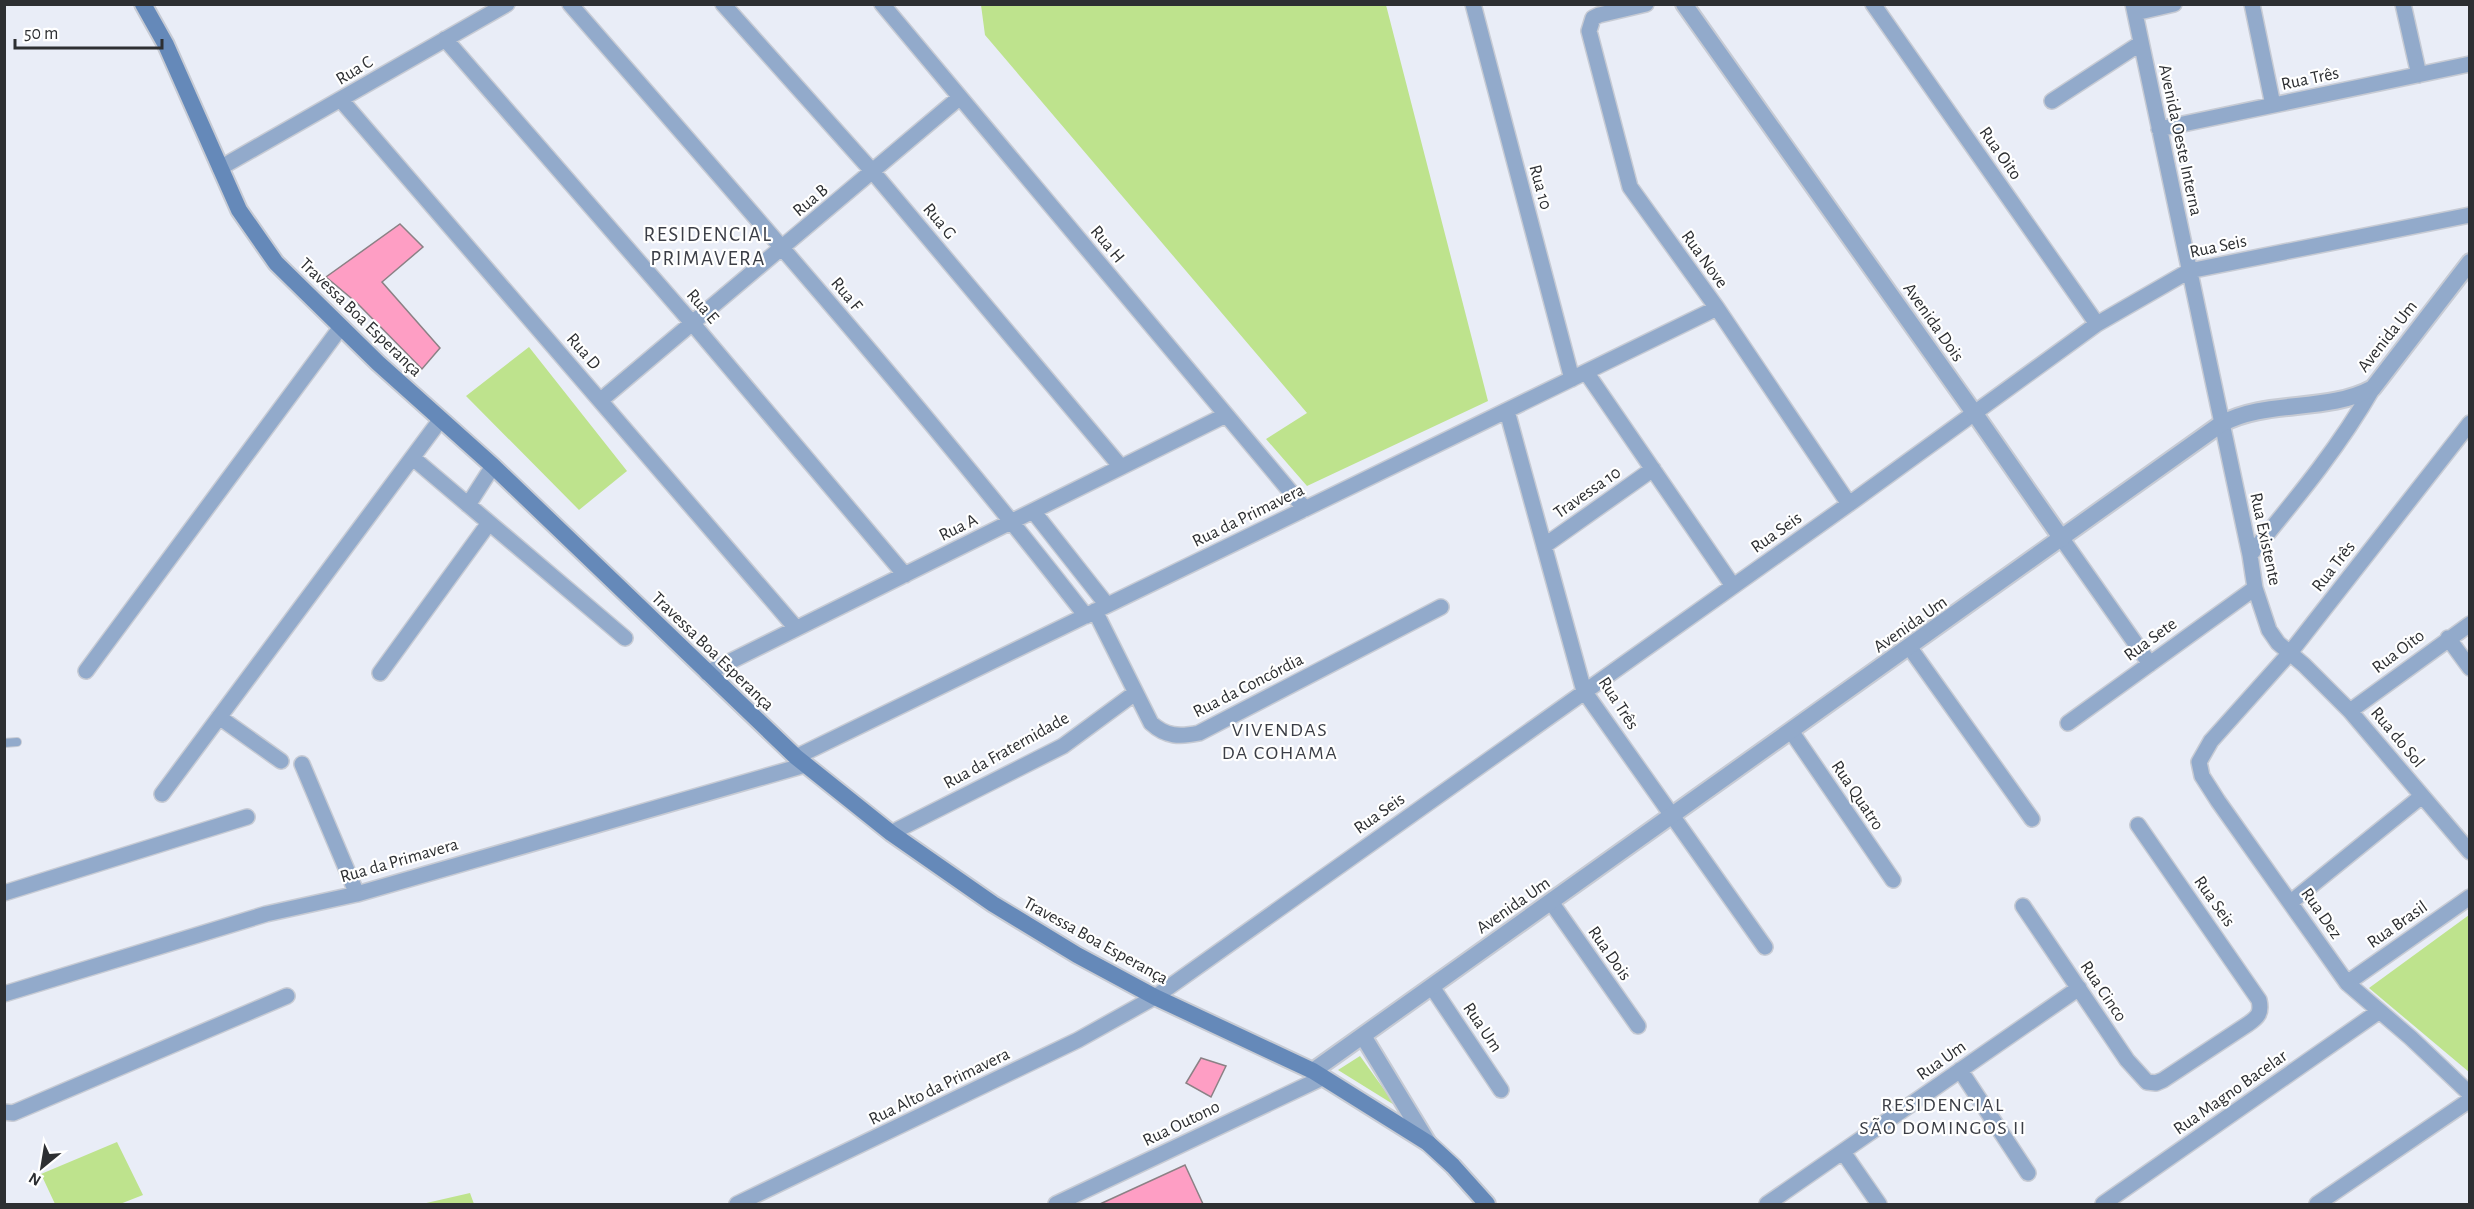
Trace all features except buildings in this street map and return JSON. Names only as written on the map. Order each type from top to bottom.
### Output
[{"type":"main road","name":"Travessa Boa Esperança","points":[[142,4],[166,45],[239,210],[276,263],[341,327],[493,466],[800,761],[891,833],[993,904],[1077,955],[1155,997],[1318,1075],[1428,1143],[1453,1166],[1487,1204]]},
{"type":"street","name":"Rua C","points":[[220,168],[507,4]]},
{"type":"street","name":"Rua F","points":[[570,4],[783,248],[1012,521],[1096,611]]},
{"type":"street","name":"Rua G","points":[[723,4],[873,172],[1121,467]]},
{"type":"street","name":"Rua H","points":[[882,4],[1305,509]]},
{"type":"street","name":"Rua 10","points":[[1473,4],[1579,375],[1653,469],[1733,586]]},
{"type":"street","name":"Rua Nove","points":[[1646,4],[1599,15],[1593,18],[1589,30],[1630,187],[1717,308],[1849,504]]},
{"type":"street","name":"Avenida Dois","points":[[1684,4],[2150,663]]},
{"type":"street","name":"Rua Oito","points":[[1873,4],[2097,324]]},
{"type":"street","points":[[2134,9],[2174,4]]},
{"type":"street","points":[[2252,4],[2273,105]]},
{"type":"street","points":[[2403,4],[2419,75]]},
{"type":"street","name":"Avenida Oeste Interna","points":[[2134,9],[2222,424]]},
{"type":"street","name":"Rua E","points":[[445,39],[693,324],[904,574]]},
{"type":"street","points":[[2052,101],[2141,43]]},
{"type":"street","name":"Rua Três","points":[[2159,129],[2469,64]]},
{"type":"street","name":"Rua B","points":[[601,400],[960,98]]},
{"type":"street","name":"Rua D","points":[[341,100],[796,628]]},
{"type":"street","name":"Rua Seis","points":[[1155,997],[1976,414],[2097,324],[2189,271],[2469,215]]},
{"type":"street","name":"Avenida Um","points":[[1318,1075],[1362,1036],[2222,424],[2245,415],[2354,397],[2373,388],[2469,262]]},
{"type":"street","name":"Rua da Primavera","points":[[4,994],[266,914],[357,894],[800,761],[1096,611],[1717,308]]},
{"type":"street","points":[[86,671],[341,327]]},
{"type":"street","points":[[2250,555],[2321,469],[2349,430],[2373,388]]},
{"type":"street","name":"Rua Três","points":[[1507,411],[1584,691],[1765,947]]},
{"type":"street","name":"Rua A","points":[[706,673],[1226,415]]},
{"type":"street","points":[[162,794],[441,419]]},
{"type":"street","name":"Rua Três","points":[[2222,728],[2289,654],[2469,423]]},
{"type":"street","name":"Rua Existente","points":[[2222,424],[2255,588],[2269,630],[2289,654]]},
{"type":"street","points":[[413,458],[625,638]]},
{"type":"street","points":[[468,505],[493,466]]},
{"type":"street","name":"Travessa 10","points":[[1544,546],[1653,469]]},
{"type":"street","points":[[1033,511],[1096,611]]},
{"type":"street","points":[[380,674],[489,523]]},
{"type":"street","name":"Rua Sete","points":[[2068,723],[2255,588]]},
{"type":"street","name":"Rua da Concórdia","points":[[1096,611],[1146,714],[1158,729],[1173,736],[1198,734],[1441,607]]},
{"type":"street","name":"Rua Oito","points":[[2350,711],[2469,624]]},
{"type":"street","points":[[2448,638],[2469,668]]},
{"type":"street","points":[[1910,648],[2032,819]]},
{"type":"street","name":"Rua do Sol","points":[[2289,654],[2304,665],[2350,711],[2469,852]]},
{"type":"street","name":"Rua da Fraternidade","points":[[891,833],[1063,746],[1135,693]]},
{"type":"street","points":[[219,717],[281,761]]},
{"type":"street","name":"Rua Dez","points":[[2222,728],[2211,741],[2199,762],[2202,776],[2347,983],[2411,1038],[2469,1094]]},
{"type":"street","name":"Rua Quatro","points":[[1791,731],[1893,880]]},
{"type":"street","points":[[302,764],[357,894]]},
{"type":"street","points":[[2291,902],[2422,796]]},
{"type":"street","points":[[4,893],[247,818]]},
{"type":"street","name":"Rua Seis","points":[[2138,825],[2259,1000],[2261,1008],[2259,1016],[2163,1080]]},
{"type":"street","name":"Rua Brasil","points":[[2347,983],[2469,897]]},
{"type":"street","name":"Rua Dois","points":[[1551,902],[1638,1026]]},
{"type":"street","name":"Rua Cinco","points":[[2023,906],[2141,1078],[2147,1082],[2156,1083],[2163,1080]]},
{"type":"street","name":"Rua Um","points":[[1432,987],[1501,1090]]},
{"type":"street","name":"Rua Um","points":[[1767,1204],[2079,988]]},
{"type":"street","points":[[4,1112],[13,1113],[287,996]]},
{"type":"street","name":"Rua Alto da Primavera","points":[[737,1204],[1078,1040],[1155,997]]},
{"type":"street","name":"Rua Magno Bacelar","points":[[2103,1204],[2378,1012]]},
{"type":"street","points":[[1362,1036],[1428,1143]]},
{"type":"street","points":[[1960,1070],[2028,1173]]},
{"type":"street","name":"Rua Outono","points":[[1056,1204],[1318,1075]]},
{"type":"street","points":[[2317,1204],[2469,1100]]},
{"type":"street","points":[[1843,1152],[1879,1204]]},
{"type":"lane","points":[[4,743],[16,742]]},
{"type":"green space","points":[[981,5],[1386,5],[1488,401],[1307,486],[1266,439],[1307,413],[985,35]]},
{"type":"green space","points":[[529,347],[627,471],[579,510],[466,396]]},
{"type":"green space","points":[[2469,915],[2469,1072],[2369,988]]},
{"type":"green space","points":[[1360,1056],[1396,1106],[1338,1070]]},
{"type":"green space","points":[[117,1142],[143,1195],[120,1204],[55,1204],[41,1174]]},
{"type":"green space","points":[[470,1193],[474,1204],[422,1204]]},
{"type":"district","name":"RESIDENCIAL PRIMAVERA","points":[[708,246]]},
{"type":"district","name":"VIVENDAS DA COHAMA","points":[[1280,740]]},
{"type":"district","name":"RESIDENCIAL SÃO DOMINGOS II","points":[[1943,1116]]}]
